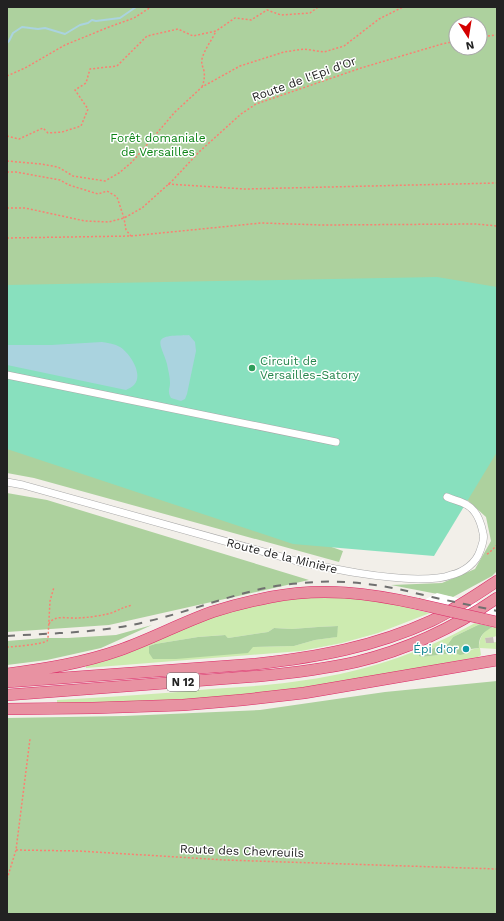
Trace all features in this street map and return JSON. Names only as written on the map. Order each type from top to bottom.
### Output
[{"type":"highway","name":"N 12","points":[[7,682],[256,664],[326,654],[375,642],[432,620],[457,607],[497,581]]},
{"type":"highway","points":[[7,674],[71,664],[98,657],[138,643],[212,612],[239,604],[272,597],[308,592],[346,592],[378,596],[497,622]]},
{"type":"highway","name":"N 12","points":[[7,695],[260,676],[328,668],[358,661],[410,644],[460,621],[497,598]]},
{"type":"highway","points":[[7,709],[183,705],[242,700],[304,693],[497,660]]},
{"type":"street","points":[[7,375],[336,442]]},
{"type":"street","name":"Route de la Minière","points":[[7,482],[30,487],[300,562],[345,571],[389,577],[430,579],[451,575],[461,571],[467,568],[478,557]]},
{"type":"street","points":[[447,497],[467,505],[474,511],[484,536],[478,557]]},
{"type":"path","points":[[7,76],[25,68],[65,45],[134,18],[151,7]]},
{"type":"path","points":[[7,136],[19,139],[43,128],[48,133],[62,132],[81,126],[88,110],[75,90],[86,83],[90,69],[117,66],[147,36],[178,29],[194,36],[216,31],[235,18],[251,20],[266,10],[281,15],[310,13],[318,7]]},
{"type":"path","points":[[7,161],[58,167],[73,176],[105,181],[132,162],[175,112],[202,87],[240,66],[284,52],[304,49],[324,52],[344,46],[379,19],[403,7]]},
{"type":"path","points":[[202,87],[204,72],[201,65],[202,59],[205,49],[211,42],[216,31]]},
{"type":"path","name":"Route de l'Epi d'Or","points":[[7,208],[25,208],[101,222],[109,222],[124,218],[142,208],[199,152],[241,114],[256,104],[361,68],[448,43]]},
{"type":"path","points":[[7,172],[16,172],[60,180],[69,185],[98,194],[107,191],[117,197],[124,218],[126,230],[131,236]]},
{"type":"path","points":[[168,184],[245,190],[497,182]]},
{"type":"path","points":[[7,238],[131,236],[261,223],[329,225],[476,224],[497,226]]},
{"type":"path","points":[[478,557],[489,553],[497,545]]},
{"type":"path","points":[[7,648],[46,642],[48,638],[50,602],[54,587]]},
{"type":"path","points":[[48,626],[50,621],[55,618],[79,618],[106,614],[132,605]]},
{"type":"path","points":[[7,879],[16,850],[30,740]]},
{"type":"path","name":"Route des Chevreuils","points":[[16,850],[79,851],[225,860],[497,869]]},
{"type":"green space","name":"Forêt domaniale de Versailles","points":[[7,7],[497,7],[497,317],[7,318]]},
{"type":"green space","name":"Circuit de Versailles-Satory","points":[[437,277],[497,287],[497,452],[434,556],[293,544],[7,449],[7,285]]},
{"type":"green space","points":[[7,436],[161,487],[343,551],[339,562],[34,478],[7,473]]},
{"type":"green space","points":[[497,436],[497,571],[492,576],[453,597],[391,585],[442,583],[475,569],[491,541],[486,517],[463,496]]},
{"type":"green space","points":[[7,493],[47,500],[309,580],[109,625],[7,632]]},
{"type":"green space","points":[[336,596],[399,604],[430,613],[378,633],[342,643],[301,651],[86,668],[86,666],[124,655],[214,616],[245,607],[287,598]],"holes":[[[338,626],[336,637],[315,640],[294,646],[149,646],[198,637],[224,635],[228,638],[268,632],[274,628],[292,629]]]},
{"type":"green space","points":[[475,623],[480,624],[453,637],[448,644],[420,652],[422,657],[479,648],[480,640],[484,633],[493,627],[497,627],[497,636],[485,638],[486,643],[497,642],[497,649],[480,648],[481,655],[478,657],[315,687],[197,699],[57,704],[57,700],[262,685],[340,674],[386,662],[409,654],[432,645]]},
{"type":"green space","points":[[480,624],[493,627],[482,635],[479,648],[471,649],[469,653],[460,655],[455,653],[422,657],[419,656],[420,652],[448,644],[453,637]]},
{"type":"green space","points":[[152,625],[101,648],[47,660],[7,665],[7,641],[116,635]]},
{"type":"green space","points":[[338,626],[337,637],[315,640],[294,646],[253,647],[248,653],[176,659],[153,659],[149,653],[149,646],[155,644],[198,637],[225,635],[228,638],[268,632],[274,628],[292,629]]},
{"type":"green space","points":[[497,681],[497,914],[7,914],[7,718],[124,716],[260,710],[385,692]]},
{"type":"water","points":[[189,335],[195,342],[196,351],[187,394],[185,399],[181,401],[171,398],[170,396],[169,375],[160,342],[166,337]]},
{"type":"water","points":[[102,342],[114,344],[124,350],[137,370],[137,381],[126,390],[7,365],[7,345],[51,345]]},
{"type":"pier","points":[[437,593],[497,608],[497,624],[493,627],[409,608]]},
{"type":"building","points":[[493,637],[494,643],[486,643],[485,638]]},
{"type":"waterway","points":[[7,43],[13,33],[22,27],[38,29],[45,28],[65,34],[92,20],[96,21],[120,18],[136,7]]},
{"type":"railway","points":[[7,636],[76,632],[128,626],[165,617],[243,593],[283,585],[319,582],[351,582],[383,586],[497,611]]},
{"type":"place","name":"Circuit de Versailles-Satory","points":[[252,368]]},
{"type":"place","name":"Épi d'or","points":[[466,649]]}]
